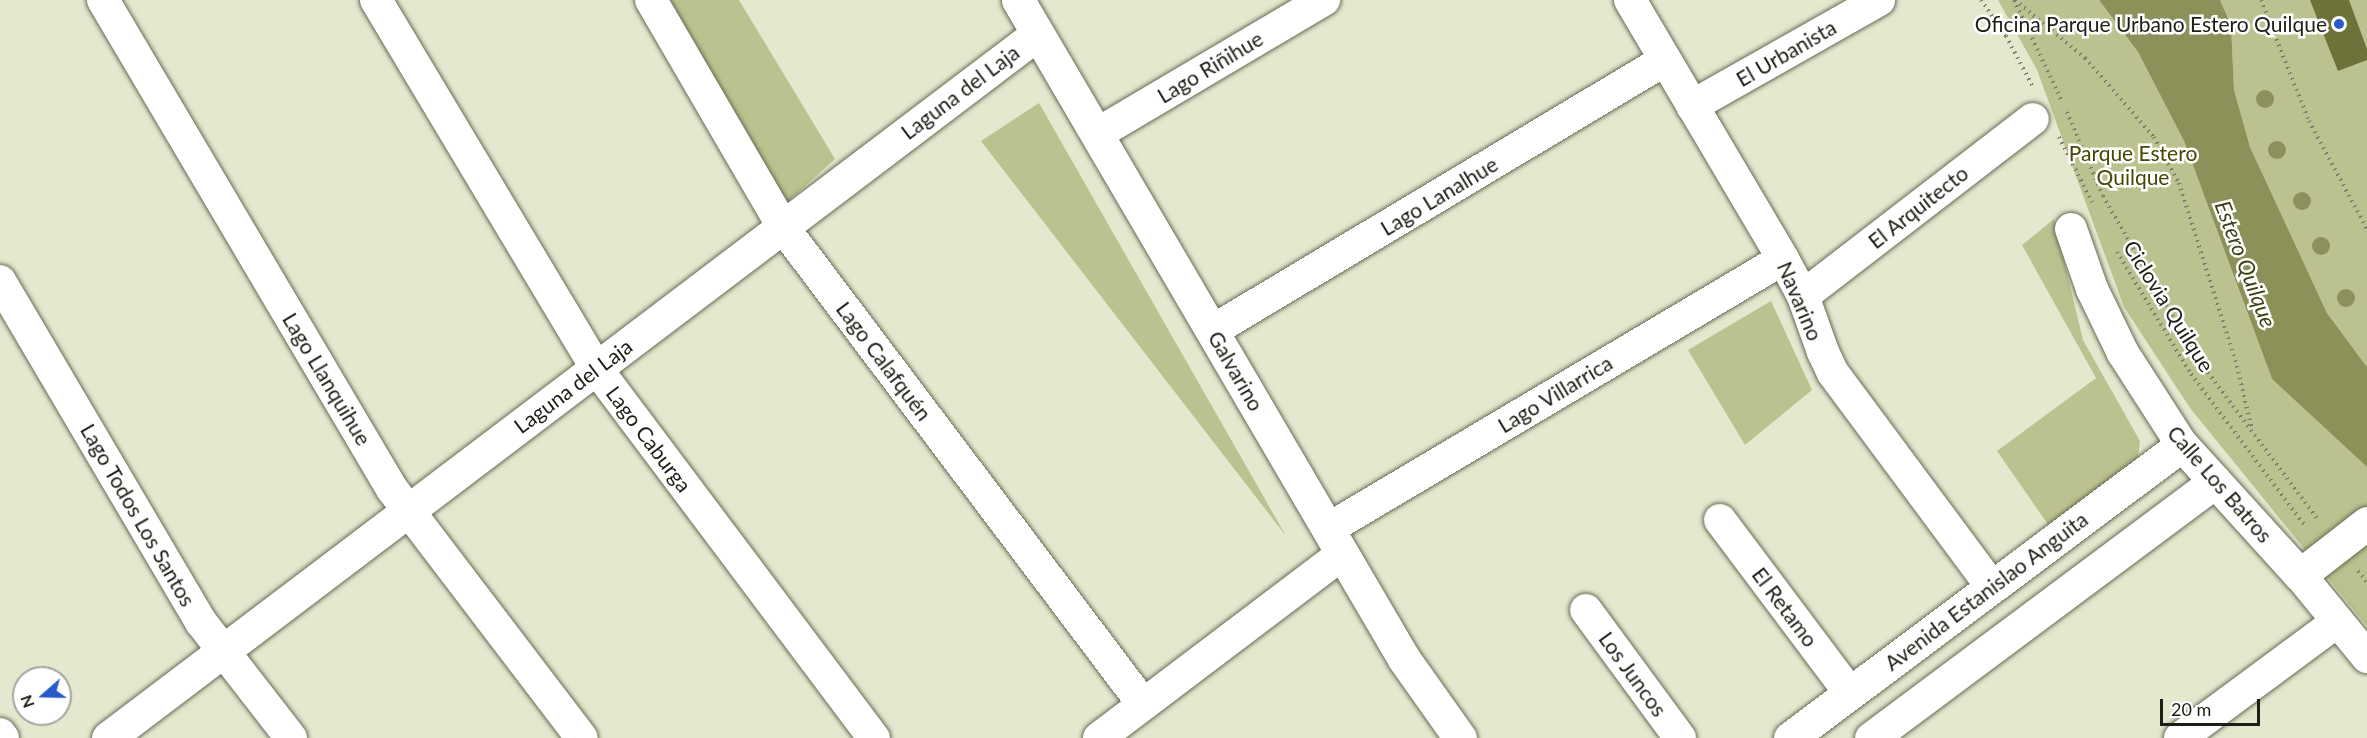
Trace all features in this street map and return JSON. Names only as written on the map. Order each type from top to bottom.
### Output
[{"type":"street","name":"Lago Llanquihue","points":[[103,0],[392,489],[582,738]]},
{"type":"street","name":"Lago Caburga","points":[[376,0],[596,368],[874,738]]},
{"type":"street","name":"Lago Calafquén","points":[[651,0],[783,227],[1143,704]]},
{"type":"street","name":"Galvarino","points":[[1018,0],[1404,659],[1460,738]]},
{"type":"street","name":"Lago Riñihue","points":[[1097,134],[1324,0]]},
{"type":"street","name":"Navarino","points":[[1630,0],[1783,259],[1803,296],[1833,373],[1992,587]]},
{"type":"street","name":"El Urbanista","points":[[1692,106],[1879,0]]},
{"type":"street","name":"Laguna del Laja","points":[[108,738],[1037,34]]},
{"type":"street","name":"Lago Lanalhue","points":[[1212,331],[1665,60]]},
{"type":"street","name":"El Arquitecto","points":[[1803,296],[2041,113]]},
{"type":"street","name":"Calle Los Batros","points":[[2071,229],[2092,288],[2123,353],[2182,444],[2300,575],[2367,657]]},
{"type":"street","name":"Lago Villarrica","points":[[1099,738],[1143,704],[1335,541],[1783,259]]},
{"type":"street","name":"Lago Todos Los Santos","points":[[0,280],[201,622],[291,738]]},
{"type":"street","name":"Avenida Estanislao Anguita","points":[[1790,738],[2182,444]]},
{"type":"street","points":[[1871,738],[2215,482]]},
{"type":"street","name":"El Retamo","points":[[1720,520],[1850,693]]},
{"type":"street","points":[[2300,575],[2367,523]]},
{"type":"street","name":"Los Juncos","points":[[1586,610],[1680,738]]},
{"type":"street","points":[[2180,738],[2337,622]]},
{"type":"street","points":[[0,734],[3,738]]},
{"type":"path","points":[[1981,0],[2006,36],[2041,113],[2095,209]]},
{"type":"path","points":[[2014,0],[2085,58],[2154,137],[2179,183],[2237,366],[2253,433]]},
{"type":"path","points":[[2014,0],[2056,86],[2103,196],[2197,358],[2253,433],[2332,550],[2367,582]]},
{"type":"path","points":[[2261,0],[2309,121],[2367,229]]},
{"type":"path","name":"Ciclovia Quilque","points":[[2116,252],[2191,374],[2332,550]]},
{"type":"green space","points":[[666,0],[739,0],[835,159],[784,205]]},
{"type":"green space","name":"Parque Estero Quilque","points":[[1998,0],[2099,0],[2138,52],[2184,141],[2272,379],[2367,467],[2367,626],[2190,408],[2124,307],[2037,70]]},
{"type":"green space","name":"Parque Estero Quilque","points":[[2220,0],[2367,0],[2367,367],[2327,313],[2250,147],[2234,90],[2231,25]]},
{"type":"green space","points":[[1039,103],[1286,536],[981,141]]},
{"type":"green space","points":[[2054,219],[2083,340],[2140,441],[2138,457],[2049,526],[1997,451],[2096,378],[2022,245]]},
{"type":"green space","points":[[1771,301],[1812,390],[1745,445],[1688,350]]},
{"type":"water","name":"Estero Quilque","points":[[2099,0],[2220,0],[2231,25],[2234,90],[2250,147],[2327,313],[2367,367],[2367,467],[2272,379],[2184,141],[2138,52]]},
{"type":"building","name":"Oficina Parque Urbano Estero Quilque","points":[[2310,0],[2349,0],[2367,49],[2367,60],[2338,71]]},
{"type":"place","name":"Oficina Parque Urbano Estero Quilque","points":[[2339,24]]}]
